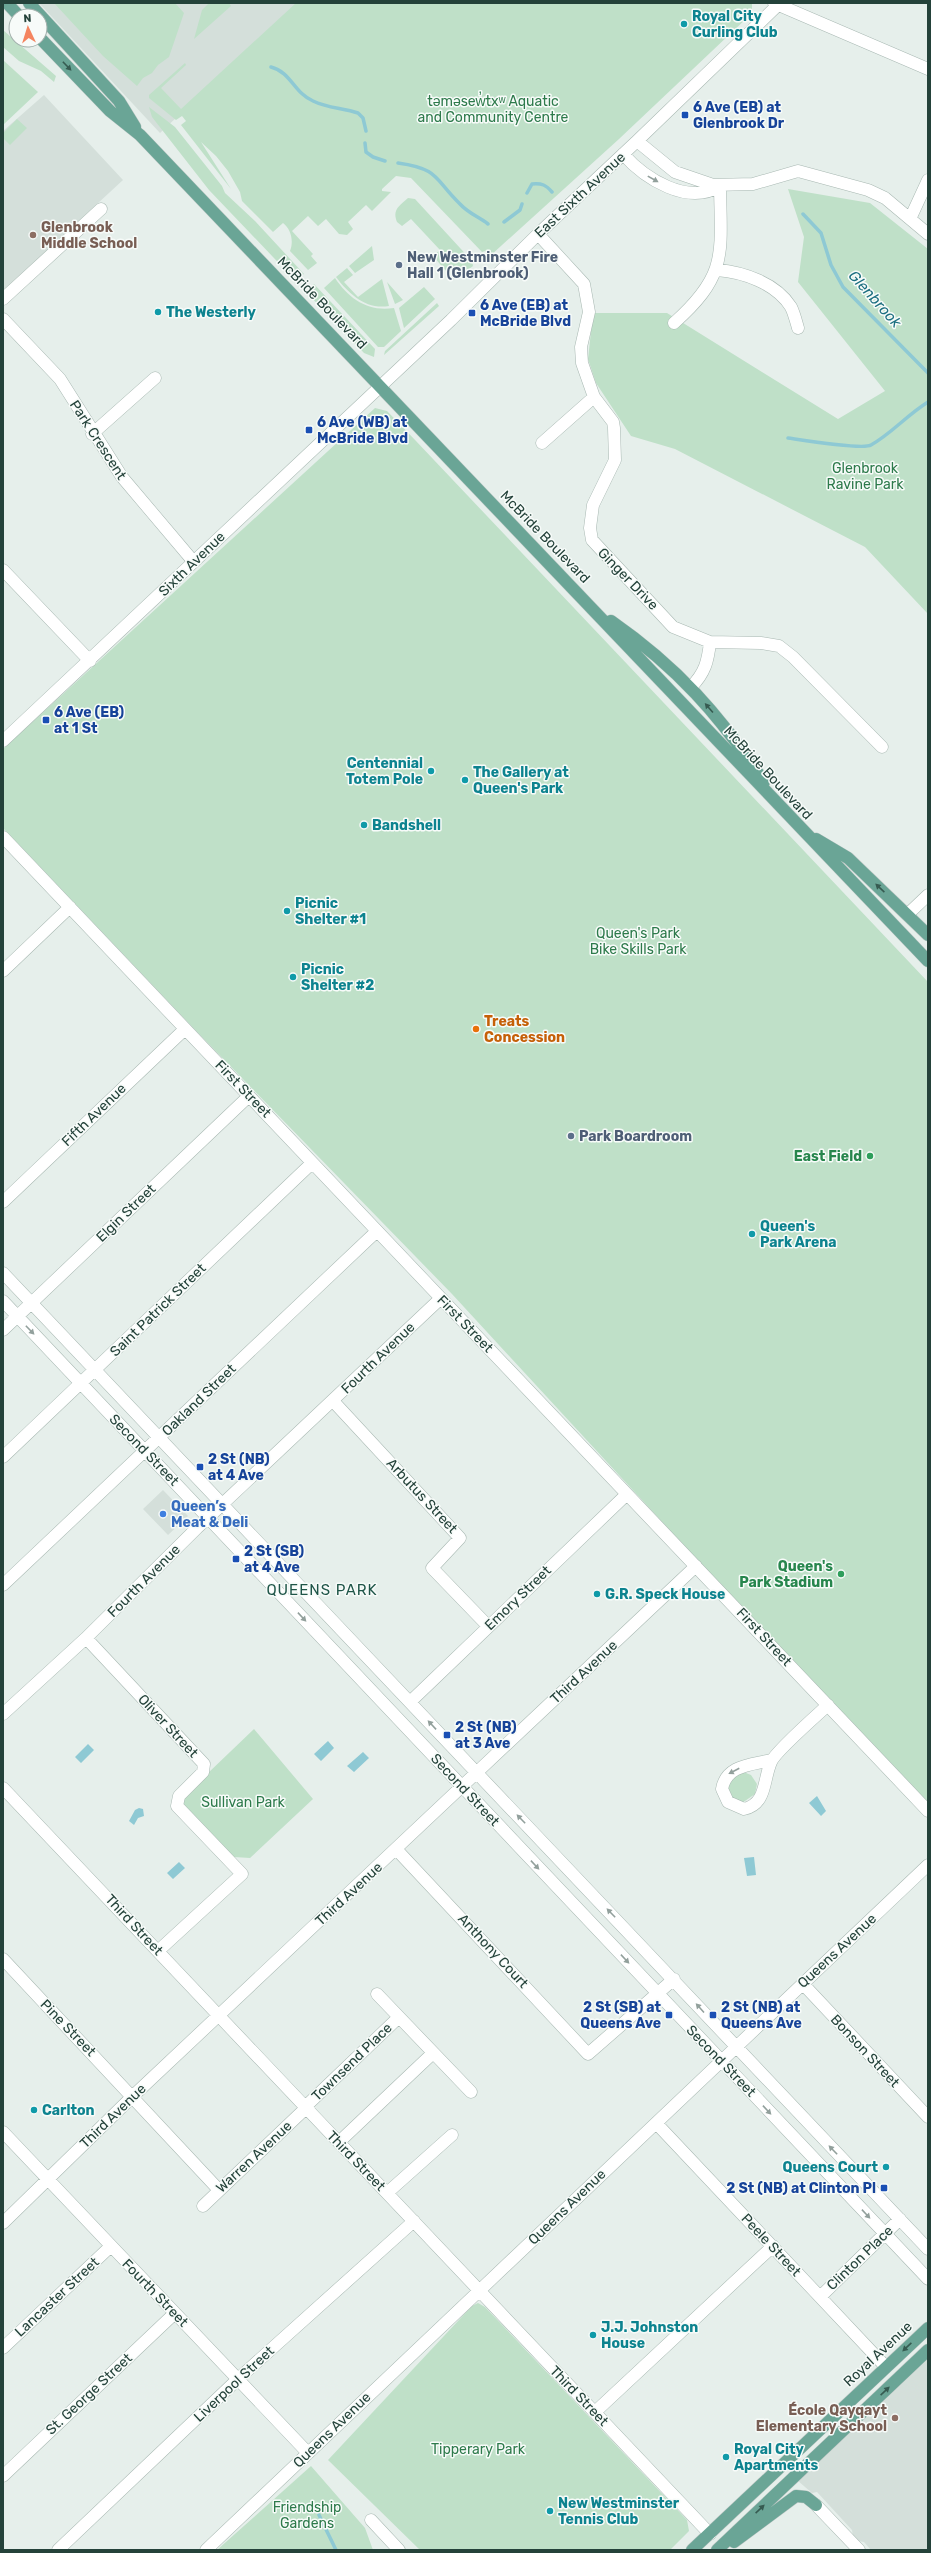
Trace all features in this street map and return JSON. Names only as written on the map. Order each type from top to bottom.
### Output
[{"type":"main road","name":"McBride Boulevard","points":[[29,3],[120,101],[140,135]]},
{"type":"main road","name":"McBride Boulevard","points":[[48,46],[110,111],[140,135],[928,961]]},
{"type":"main road","points":[[589,605],[646,645],[691,687],[734,736],[780,807]]},
{"type":"main road","points":[[803,831],[848,858],[908,914],[928,935]]},
{"type":"main road","name":"Royal Avenue","points":[[692,2550],[928,2328]]},
{"type":"main road","points":[[719,2548],[928,2350]]},
{"type":"main road","points":[[719,2548],[740,2539],[796,2496],[806,2497],[816,2505]]},
{"type":"street","points":[[777,4],[928,69]]},
{"type":"street","name":"East Sixth Avenue","points":[[381,387],[499,274],[538,234],[638,141],[777,4]]},
{"type":"street","points":[[638,141],[675,172],[720,186],[764,182],[790,172],[807,173],[878,193],[928,234]]},
{"type":"street","points":[[623,154],[642,173],[667,187],[711,192],[720,186]]},
{"type":"street","points":[[910,219],[928,180]]},
{"type":"street","points":[[674,324],[702,297],[717,270],[720,250],[720,186]]},
{"type":"street","points":[[3,299],[101,208]]},
{"type":"street","name":"Ginger Drive","points":[[538,234],[584,284],[589,312],[582,348],[582,363],[594,397],[613,422],[616,440],[615,460],[593,505],[590,528],[592,540],[673,627],[710,642],[761,643],[779,646],[794,657],[882,747]]},
{"type":"street","points":[[717,270],[746,275],[766,285],[791,307],[798,328]]},
{"type":"street","name":"Park Crescent","points":[[3,319],[60,379],[92,434],[122,477],[193,561]]},
{"type":"street","points":[[92,434],[154,378]]},
{"type":"street","name":"Sixth Avenue","points":[[3,741],[193,561],[381,387]]},
{"type":"street","points":[[542,443],[594,397]]},
{"type":"street","points":[[3,570],[90,660]]},
{"type":"street","points":[[691,687],[701,678],[708,664],[710,642]]},
{"type":"street","name":"First Street","points":[[3,837],[626,1495],[696,1566],[928,1811]]},
{"type":"street","points":[[908,914],[928,895]]},
{"type":"street","points":[[3,971],[70,907]]},
{"type":"street","name":"Fifth Avenue","points":[[3,1202],[185,1029]]},
{"type":"street","name":"Elgin Street","points":[[3,1330],[249,1096]]},
{"type":"street","name":"Saint Patrick Street","points":[[3,1457],[312,1163]]},
{"type":"street","name":"Oakland Street","points":[[3,1585],[377,1231]]},
{"type":"street","name":"Second Street","points":[[3,1273],[477,1774],[674,1979],[736,2047],[928,2249]]},
{"type":"street","name":"Fourth Avenue","points":[[3,1714],[86,1638],[208,1517],[440,1299]]},
{"type":"street","name":"Second Street","points":[[3,1301],[928,2279]]},
{"type":"street","name":"Arbutus Street","points":[[333,1401],[460,1538],[432,1568],[488,1626]]},
{"type":"street","name":"Emory Street","points":[[410,1702],[626,1495]]},
{"type":"street","name":"Third Avenue","points":[[3,2223],[133,2096],[477,1774],[696,1566]]},
{"type":"street","name":"Oliver Street","points":[[86,1638],[204,1764],[203,1772],[179,1796],[177,1806],[242,1874],[158,1951]]},
{"type":"street","points":[[771,1760],[762,1796],[757,1803],[744,1809],[728,1802],[722,1789],[728,1774],[734,1770],[771,1760],[828,1705]]},
{"type":"street","name":"Third Street","points":[[3,1788],[387,2192],[478,2291],[710,2534]]},
{"type":"street","name":"Anthony Court","points":[[396,1849],[588,2054],[657,1994]]},
{"type":"street","name":"Queens Avenue","points":[[206,2550],[928,1865]]},
{"type":"street","name":"Pine Street","points":[[3,1959],[133,2096],[219,2190]]},
{"type":"street","points":[[657,1994],[674,1979]]},
{"type":"street","name":"Bonson Street","points":[[803,1984],[928,2118]]},
{"type":"street","name":"Townsend Place","points":[[377,1994],[471,2092]]},
{"type":"street","name":"Townsend Place","points":[[306,2107],[399,2017]]},
{"type":"street","points":[[339,2142],[433,2053]]},
{"type":"street","name":"Warren Avenue","points":[[203,2206],[306,2107]]},
{"type":"street","name":"Peele Street","points":[[656,2123],[886,2367]]},
{"type":"street","name":"Fourth Street","points":[[3,2132],[308,2453]]},
{"type":"street","points":[[387,2192],[452,2135]]},
{"type":"street","name":"Clinton Place","points":[[820,2297],[900,2219]]},
{"type":"street","name":"Liverpool Street","points":[[58,2550],[238,2379],[414,2221]]},
{"type":"street","name":"Lancaster Street","points":[[3,2348],[111,2246]]},
{"type":"street","points":[[595,2412],[773,2246]]},
{"type":"street","name":"St. George Street","points":[[3,2476],[175,2313]]},
{"type":"street","points":[[816,2505],[859,2550]]},
{"type":"street","points":[[371,2520],[399,2550]]},
{"type":"shaded area","points":[[39,3],[298,3],[160,133],[48,13],[48,8],[44,8]]},
{"type":"shaded area","name":"Glenbrook Middle School","points":[[44,95],[123,180],[3,291],[3,131]]},
{"type":"shaded area","points":[[163,1490],[188,1516],[168,1535],[143,1509]]},
{"type":"shaded area","name":"École Qayqayt Elementary School","points":[[928,2355],[928,2550],[871,2550],[864,2542],[858,2541],[853,2536],[852,2530],[817,2492],[812,2493],[797,2480]]},
{"type":"green space","points":[[54,3],[175,3],[184,13],[169,57],[158,65],[152,73],[143,78],[137,86],[103,56]]},
{"type":"green space","points":[[209,3],[229,3],[231,6],[194,39],[202,10]]},
{"type":"green space","name":"təməsew̓txʷ Aquatic and Community Centre","points":[[296,3],[752,3],[752,13],[619,139],[490,256],[485,251],[482,252],[411,178],[396,176],[382,189],[382,191],[391,192],[372,211],[366,205],[348,222],[353,229],[347,235],[339,234],[326,219],[318,226],[308,216],[292,231],[313,254],[311,256],[317,263],[308,270],[290,251],[292,239],[288,228],[283,223],[273,232],[242,201],[240,192],[228,171],[216,156],[201,142],[231,189],[181,125],[186,121],[182,116],[176,120],[149,98],[149,95],[185,63],[186,65],[161,88],[181,109]]},
{"type":"green space","points":[[3,30],[8,34],[8,48],[24,48],[56,76],[54,82],[41,71],[19,61],[3,47]]},
{"type":"green space","points":[[3,60],[38,92],[3,125]]},
{"type":"green space","points":[[149,107],[175,127],[222,186],[225,193],[255,221],[304,274],[294,279],[209,190],[152,117]]},
{"type":"green space","points":[[17,119],[27,128],[10,145],[3,138],[3,133]]},
{"type":"green space","name":"Glenbrook Ravine Park","points":[[788,189],[870,203],[928,249],[928,614],[865,547],[675,449],[631,436],[596,383],[588,359],[593,313],[667,313],[838,419],[885,391],[798,282],[804,237]]},
{"type":"green space","points":[[408,198],[415,199],[472,261],[473,266],[456,279],[453,279],[433,256],[440,250],[411,219],[402,226],[397,222],[395,214],[397,208]]},
{"type":"green space","points":[[372,246],[374,260],[355,273],[349,266]]},
{"type":"green space","points":[[347,268],[353,275],[344,282],[358,297],[382,279],[389,306],[373,306],[352,295],[336,277]]},
{"type":"green space","points":[[335,278],[346,292],[360,302],[376,308],[394,308],[401,331],[384,347],[378,347],[324,288]]},
{"type":"green space","points":[[387,282],[403,300],[395,304]]},
{"type":"green space","points":[[314,284],[375,349],[374,357],[364,353],[310,296],[309,291]]},
{"type":"green space","points":[[424,287],[435,299],[404,328],[399,308]]},
{"type":"green space","points":[[437,303],[439,306],[384,355],[385,351]]},
{"type":"green space","name":"Queen's Park Bike Skills Park","points":[[375,408],[387,411],[416,441],[928,982],[928,1802],[689,1551],[452,1294],[200,1035],[3,828],[3,749]]},
{"type":"green space","name":"Sullivan Park","points":[[254,1729],[313,1799],[250,1858],[234,1857],[182,1803],[183,1797]]},
{"type":"green space","points":[[741,1771],[751,1775],[757,1784],[755,1794],[742,1803],[729,1797],[726,1783]]},
{"type":"green space","name":"Tipperary Park","points":[[478,2303],[485,2307],[687,2520],[689,2531],[670,2550],[420,2550],[328,2460],[472,2306]]},
{"type":"green space","name":"Friendship Gardens","points":[[311,2466],[365,2528],[373,2550],[217,2550]]},
{"type":"water","points":[[328,1741],[334,1748],[321,1761],[314,1754]]},
{"type":"water","points":[[88,1744],[94,1750],[81,1763],[75,1757]]},
{"type":"water","points":[[363,1752],[369,1758],[354,1772],[347,1766]]},
{"type":"water","points":[[817,1796],[826,1811],[821,1816],[809,1803]]},
{"type":"water","points":[[139,1808],[143,1809],[144,1816],[138,1818],[134,1825],[129,1821],[135,1810]]},
{"type":"water","points":[[754,1857],[756,1875],[747,1876],[744,1858]]},
{"type":"water","points":[[179,1862],[185,1868],[173,1879],[167,1873]]},
{"type":"waterway","name":"Glenbrook","points":[[271,67],[283,73],[301,93],[313,101],[358,113],[363,118],[366,131]]},
{"type":"waterway","name":"Glenbrook","points":[[365,143],[366,152],[373,157],[385,161]]},
{"type":"waterway","name":"Glenbrook","points":[[398,163],[422,168],[435,176],[463,207],[488,224]]},
{"type":"waterway","name":"Glenbrook","points":[[527,193],[532,184],[544,185],[552,192]]},
{"type":"waterway","name":"Glenbrook","points":[[504,222],[520,210],[522,204]]},
{"type":"waterway","name":"Glenbrook","points":[[803,214],[821,233],[831,265],[843,287],[928,373]]},
{"type":"waterway","points":[[788,438],[845,446],[871,445],[928,402]]},
{"type":"waterway","points":[[319,2515],[336,2550]]},
{"type":"place","name":"Royal City Curling Club","points":[[684,24]]},
{"type":"place","name":"6 Ave (EB) at Glenbrook Dr","points":[[685,115]]},
{"type":"place","name":"Glenbrook Middle School","points":[[33,235]]},
{"type":"place","name":"New Westminster Fire Hall 1 (Glenbrook)","points":[[399,265]]},
{"type":"place","name":"The Westerly","points":[[158,312]]},
{"type":"place","name":"6 Ave (EB) at McBride Blvd","points":[[472,313]]},
{"type":"place","name":"6 Ave (WB) at McBride Blvd","points":[[309,430]]},
{"type":"place","name":"6 Ave (EB) at 1 St","points":[[46,720]]},
{"type":"place","name":"Centennial Totem Pole","points":[[431,771]]},
{"type":"place","name":"The Gallery at Queen's Park","points":[[465,780]]},
{"type":"place","name":"Bandshell","points":[[364,825]]},
{"type":"place","name":"Picnic Shelter #1","points":[[287,911]]},
{"type":"place","name":"Picnic Shelter #2","points":[[293,977]]},
{"type":"place","name":"Treats Concession","points":[[476,1029]]},
{"type":"place","name":"Park Boardroom","points":[[571,1136]]},
{"type":"place","name":"East Field","points":[[870,1156]]},
{"type":"place","name":"Queen's Park Arena","points":[[752,1234]]},
{"type":"place","name":"2 St (NB) at 4 Ave","points":[[200,1467]]},
{"type":"place","name":"Queen’s Meat & Deli","points":[[163,1514]]},
{"type":"place","name":"2 St (SB) at 4 Ave","points":[[236,1559]]},
{"type":"place","name":"Queen's Park Stadium","points":[[841,1574]]},
{"type":"place","name":"G.R. Speck House","points":[[597,1594]]},
{"type":"place","name":"2 St (NB) at 3 Ave","points":[[447,1735]]},
{"type":"place","name":"2 St (SB) at Queens Ave","points":[[669,2015]]},
{"type":"place","name":"2 St (NB) at Queens Ave","points":[[713,2015]]},
{"type":"place","name":"Carlton","points":[[34,2110]]},
{"type":"place","name":"Queens Court","points":[[886,2167]]},
{"type":"place","name":"2 St (NB) at Clinton Pl","points":[[884,2188]]},
{"type":"place","name":"J.J. Johnston House","points":[[593,2335]]},
{"type":"place","name":"École Qayqayt Elementary School","points":[[895,2418]]},
{"type":"place","name":"Royal City Apartments","points":[[726,2457]]},
{"type":"place","name":"New Westminster Tennis Club","points":[[550,2511]]},
{"type":"district","name":"QUEENS PARK","points":[[322,1590]]}]
